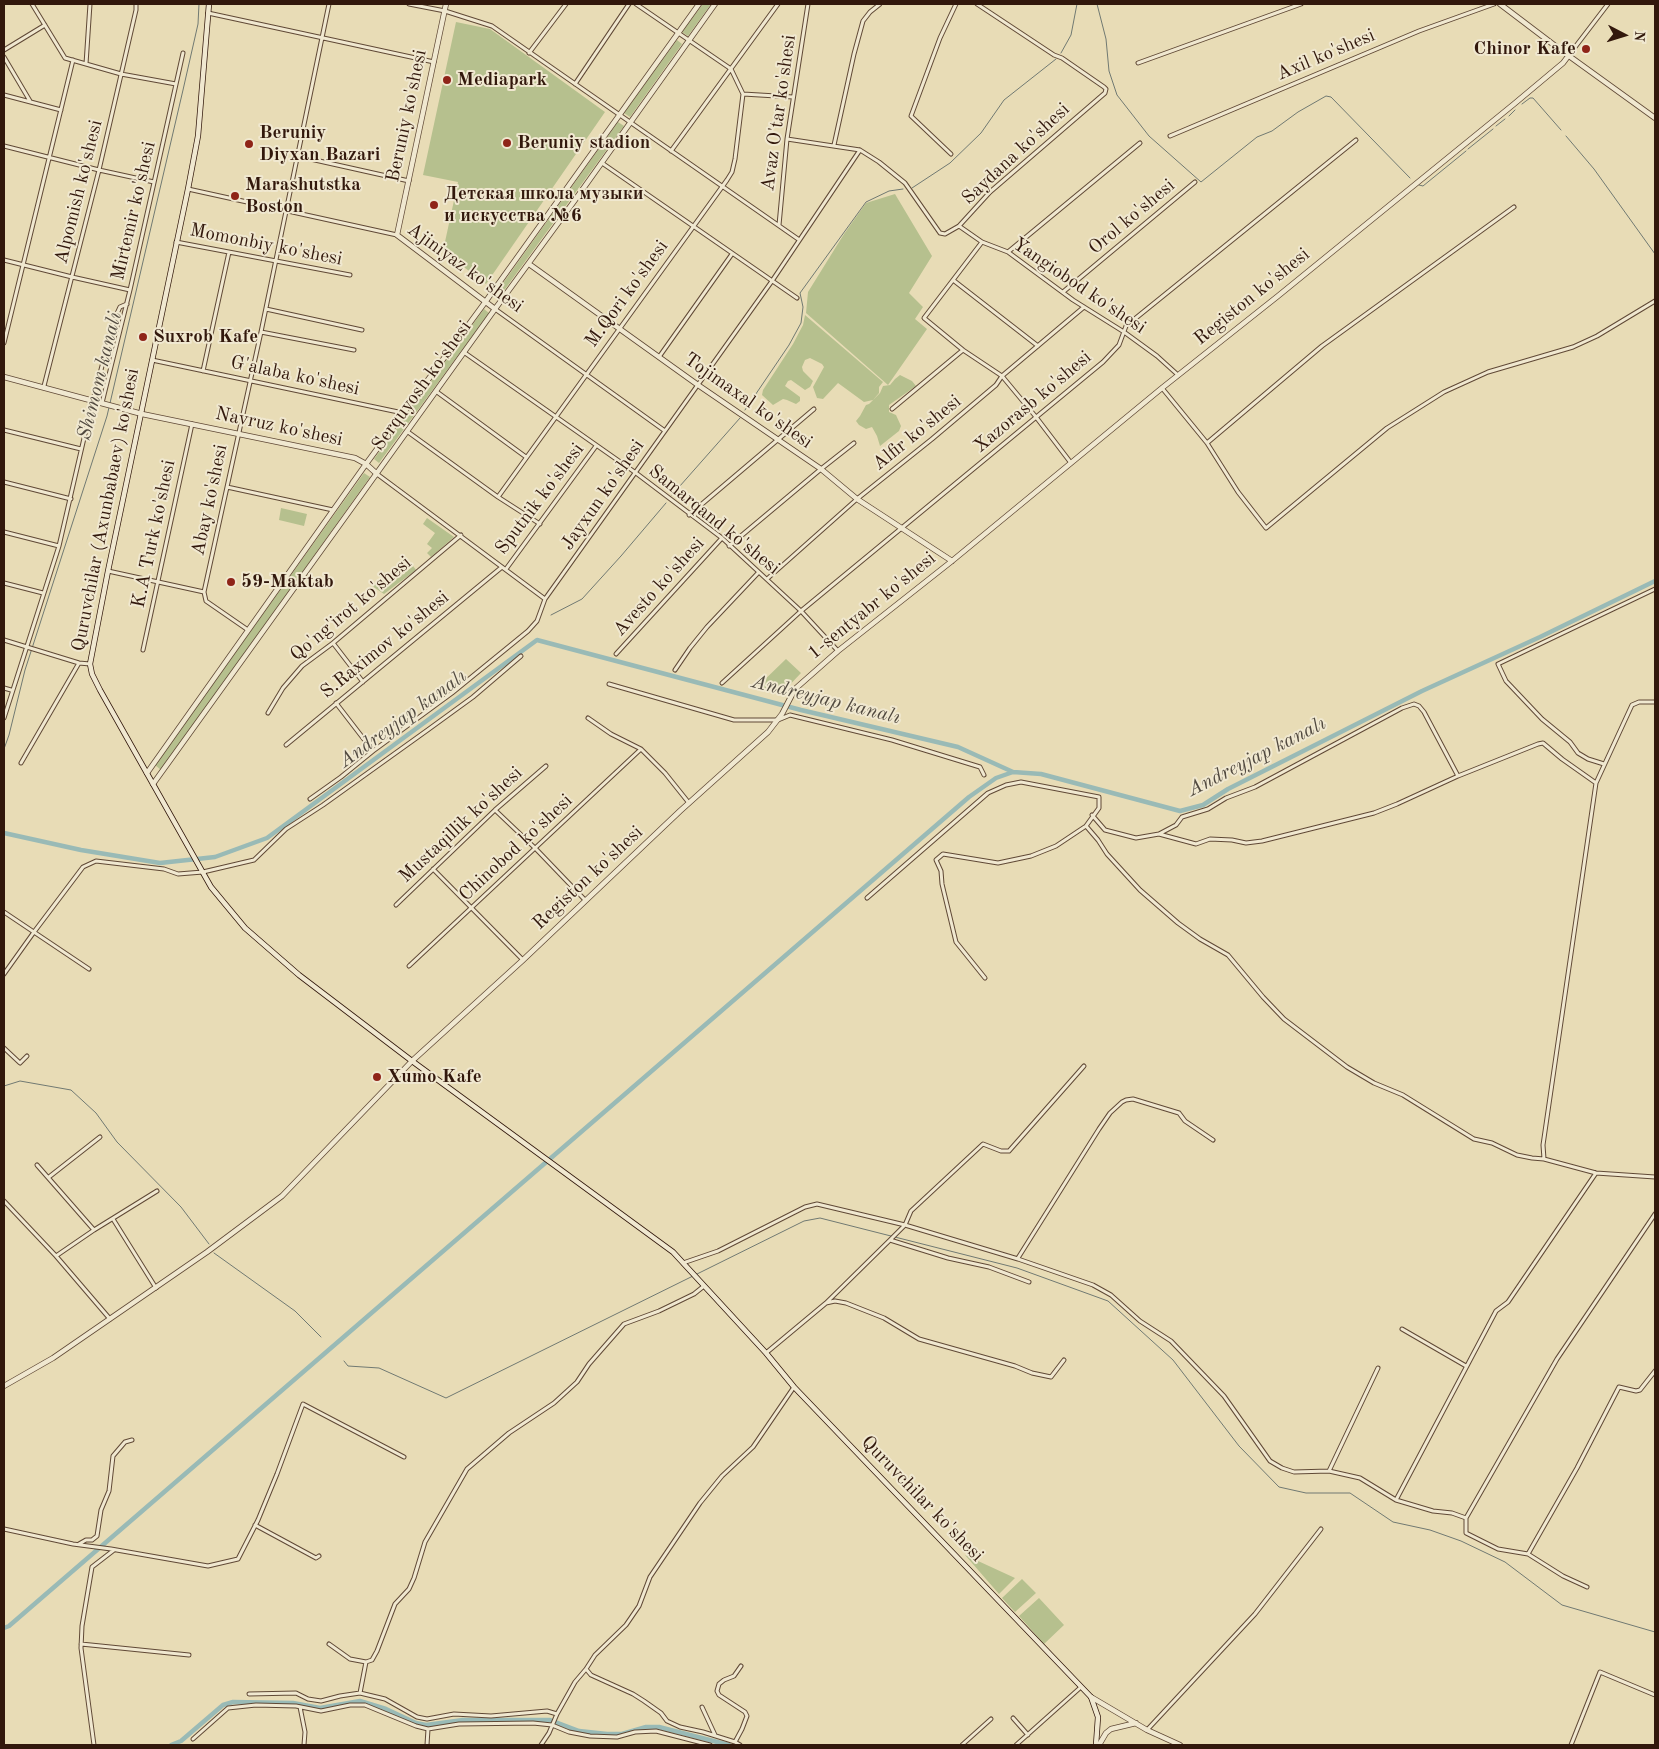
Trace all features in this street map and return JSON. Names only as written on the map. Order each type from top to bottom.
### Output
[{"type":"street","points":[[32,4],[65,58],[121,74],[176,84]]},
{"type":"street","points":[[86,64],[90,4]]},
{"type":"street","name":"Alpomish ko'shesi","points":[[44,386],[99,170],[136,4]]},
{"type":"street","name":"Quruvchilar (Axunbabaev) ko'shesi","points":[[209,4],[198,136],[90,664],[92,674],[100,690],[211,887],[245,928],[299,975],[412,1061]]},
{"type":"street","name":"Abay ko'shesi","points":[[204,592],[261,332],[329,4]]},
{"type":"street","points":[[409,4],[445,11],[492,26],[722,188],[780,225],[798,240]]},
{"type":"street","name":"Beruniy ko'shesi","points":[[397,235],[446,4]]},
{"type":"street","points":[[529,53],[566,4]]},
{"type":"street","points":[[575,84],[629,4]]},
{"type":"street","points":[[636,4],[731,69],[743,94],[793,97]]},
{"type":"street","name":"Serquyosh ko'shesi","points":[[147,773],[366,464],[486,301],[699,4]]},
{"type":"street","name":"Serquyosh ko'shesi","points":[[153,784],[715,4]]},
{"type":"street","points":[[671,151],[778,4]]},
{"type":"street","name":"Avaz O'tar ko'shesi","points":[[780,225],[787,139],[808,4]]},
{"type":"street","points":[[834,145],[863,21],[880,4]]},
{"type":"street","points":[[951,154],[911,116],[940,38],[956,4]]},
{"type":"street","name":"Saydana ko'shesi","points":[[860,150],[879,162],[905,183],[936,229],[940,233],[945,234],[959,226],[990,192],[1104,92],[1104,86],[977,4]]},
{"type":"street","points":[[1138,63],[1301,4]]},
{"type":"street","name":"Axil ko'shesi","points":[[1170,136],[1419,31],[1494,4]]},
{"type":"street","points":[[1500,4],[1655,118]]},
{"type":"street","points":[[1569,55],[1608,4]]},
{"type":"street","points":[[208,13],[434,62]]},
{"type":"street","points":[[4,50],[45,25]]},
{"type":"street","name":"Mirtemir ko'shesi","points":[[103,404],[184,54]]},
{"type":"street","name":"Registon ko'shesi","points":[[952,562],[1162,388],[1464,145],[1563,63],[1569,55]]},
{"type":"street","points":[[4,57],[30,101]]},
{"type":"street","points":[[4,343],[73,60]]},
{"type":"street","name":"M.Qori ko'shesi","points":[[498,497],[732,172],[743,94]]},
{"type":"street","points":[[4,95],[61,110]]},
{"type":"street","points":[[787,139],[860,150]]},
{"type":"street","name":"Xazorasb ko'shesi","points":[[722,683],[800,611],[1104,362],[1119,345],[1126,326],[1356,140]]},
{"type":"street","points":[[1008,252],[1140,143]]},
{"type":"street","points":[[4,146],[154,182]]},
{"type":"street","name":"Jayxun ko'shesi","points":[[310,799],[452,693],[528,631],[537,621],[546,599],[772,281],[860,150]]},
{"type":"street","points":[[297,156],[409,181]]},
{"type":"street","points":[[602,163],[797,298]]},
{"type":"street","name":"Orol ko'shesi","points":[[1063,292],[1195,182]]},
{"type":"street","name":"Ajiniyaz ko'shesi","points":[[188,189],[286,209],[397,235],[665,431]]},
{"type":"street","points":[[1207,443],[1322,346],[1514,206]]},
{"type":"street","name":"Yangiobod ko'shesi","points":[[959,226],[982,242],[1008,252],[1084,307],[1124,332],[1179,375]]},
{"type":"street","name":"Momonbiy ko'shesi","points":[[176,242],[350,275]]},
{"type":"street","points":[[982,242],[924,318],[963,350],[1002,376],[1072,464]]},
{"type":"street","points":[[203,371],[229,252]]},
{"type":"street","points":[[659,357],[732,254]]},
{"type":"street","points":[[4,260],[130,290]]},
{"type":"street","name":"Tojimaxal ko'shesi","points":[[529,264],[698,385],[821,469],[857,499],[952,562]]},
{"type":"street","points":[[953,280],[1038,346]]},
{"type":"street","points":[[1162,388],[1207,443],[1238,492],[1266,528],[1387,428],[1444,392],[1488,372],[1573,348],[1597,336],[1655,301]]},
{"type":"street","points":[[4,718],[59,546],[93,400],[117,311],[120,307],[127,304]]},
{"type":"street","name":"Alfir ko'shesi","points":[[767,579],[857,499],[932,440],[1000,381],[1002,376],[1084,307]]},
{"type":"street","points":[[266,308],[362,330]]},
{"type":"street","points":[[261,332],[354,350]]},
{"type":"street","points":[[892,409],[963,350]]},
{"type":"street","name":"Samarqand ko'shesi","points":[[465,352],[636,473],[689,515],[722,538],[767,579],[838,650]]},
{"type":"street","name":"G'alaba ko'shesi","points":[[152,360],[403,413]]},
{"type":"street","points":[[4,376],[103,404]]},
{"type":"street","points":[[437,392],[526,457]]},
{"type":"street","name":"Navruz ko'shesi","points":[[103,404],[238,435],[355,458],[366,464],[546,599]]},
{"type":"street","points":[[689,515],[814,408]]},
{"type":"street","name":"K.A Turk ko'shesi","points":[[143,650],[192,424]]},
{"type":"street","points":[[4,430],[81,449]]},
{"type":"street","points":[[408,432],[498,497],[540,524]]},
{"type":"street","name":"Avesto ko'shesi","points":[[729,546],[854,443]]},
{"type":"street","name":"Sputnik ko'shesi","points":[[504,568],[540,524],[596,446]]},
{"type":"street","points":[[4,482],[71,499]]},
{"type":"street","points":[[227,487],[334,510]]},
{"type":"street","points":[[4,532],[59,546]]},
{"type":"street","name":"Qo'ng'irot ko'shesi","points":[[268,713],[283,688],[302,666],[333,643],[461,535]]},
{"type":"street","name":"Avesto ko'shesi","points":[[616,654],[722,538]]},
{"type":"street","name":"1-sentyabr ko'shesi","points":[[782,714],[795,689],[838,650],[952,562]]},
{"type":"street","name":"S.Raximov ko'shesi","points":[[286,745],[504,568]]},
{"type":"street","points":[[108,571],[204,592],[206,600],[248,630]]},
{"type":"street","points":[[676,670],[690,648],[707,627],[758,572]]},
{"type":"street","points":[[4,583],[43,593]]},
{"type":"street","points":[[1604,764],[1588,760],[1578,753],[1570,742],[1542,719],[1506,682],[1498,664],[1655,589]]},
{"type":"street","points":[[4,640],[79,663],[90,664]]},
{"type":"street","points":[[333,643],[363,682]]},
{"type":"street","points":[[4,974],[83,867],[96,861],[164,870],[178,874],[203,872],[254,860],[286,829],[324,805],[473,697],[521,656]]},
{"type":"street","points":[[21,763],[79,663]]},
{"type":"street","points":[[609,684],[734,720],[778,720],[790,715],[892,740],[980,766],[984,775]]},
{"type":"street","points":[[4,688],[12,690]]},
{"type":"street","points":[[1544,1158],[1543,1145],[1596,783],[1632,705],[1639,702],[1655,702]]},
{"type":"street","points":[[336,703],[373,751]]},
{"type":"street","points":[[1092,815],[1105,830],[1136,838],[1159,834],[1176,825],[1182,817],[1208,809],[1226,798],[1255,787],[1402,708],[1414,704],[1419,706],[1424,712],[1458,776]]},
{"type":"street","name":"Registon ko'shesi","points":[[4,1386],[53,1358],[156,1288],[214,1248],[282,1196],[412,1061],[768,732],[782,714]]},
{"type":"street","points":[[588,718],[611,734],[641,749],[665,773],[689,803]]},
{"type":"street","points":[[1159,834],[1196,844],[1210,839],[1246,843],[1262,841],[1374,813],[1458,776],[1543,743],[1562,760],[1596,783]]},
{"type":"street","name":"Chinobod ko'shesi","points":[[409,966],[641,749]]},
{"type":"street","name":"Mustaqillik ko'shesi","points":[[396,905],[495,810],[546,766]]},
{"type":"street","points":[[867,898],[988,793],[1006,785],[1022,782],[1034,783],[1099,797],[1099,808],[1092,815],[1086,826],[1056,846],[1031,856],[998,863],[943,854],[936,860],[941,871],[942,884],[956,942],[985,978]]},
{"type":"street","points":[[495,810],[585,900]]},
{"type":"street","points":[[1086,826],[1107,854],[1140,890],[1178,923],[1200,939],[1228,955],[1284,1019],[1347,1067],[1374,1083],[1402,1095],[1474,1139],[1492,1143],[1517,1154],[1532,1158],[1544,1158],[1596,1173],[1655,1178]]},
{"type":"street","points":[[434,869],[523,960]]},
{"type":"street","points":[[4,912],[89,969]]},
{"type":"street","points":[[4,1048],[20,1063],[27,1056]]},
{"type":"street","name":"Quruvchilar ko'shesi","points":[[412,1061],[673,1252],[794,1387],[1091,1698],[1098,1717],[1098,1745]]},
{"type":"street","points":[[766,1354],[826,1303],[905,1225],[910,1211],[983,1144],[1001,1151],[1009,1151],[1084,1066]]},
{"type":"street","points":[[1018,1258],[1110,1113],[1122,1102],[1132,1100],[1179,1113],[1185,1121],[1213,1140]]},
{"type":"street","points":[[49,1177],[100,1137]]},
{"type":"street","points":[[37,1165],[94,1230]]},
{"type":"street","points":[[1396,1500],[1496,1311],[1508,1302],[1596,1173]]},
{"type":"street","points":[[56,1256],[157,1191]]},
{"type":"street","points":[[4,1201],[56,1256],[110,1318]]},
{"type":"street","points":[[684,1263],[718,1250],[805,1207],[817,1204],[905,1225],[1018,1258],[1094,1285],[1111,1295],[1140,1321],[1171,1341],[1224,1396],[1270,1461],[1294,1472],[1329,1471],[1360,1478],[1396,1500],[1466,1518]]},
{"type":"street","points":[[1588,1587],[1563,1576],[1528,1554],[1498,1549],[1466,1533],[1466,1518],[1557,1359],[1655,1214]]},
{"type":"street","points":[[113,1219],[156,1288]]},
{"type":"street","points":[[890,1240],[948,1258],[989,1267],[1029,1282]]},
{"type":"street","points":[[329,1644],[350,1659],[366,1662],[372,1660],[395,1604],[409,1589],[414,1578],[425,1542],[467,1469],[483,1453],[554,1403],[577,1382],[624,1324],[694,1294],[702,1284]]},
{"type":"street","points":[[826,1303],[835,1301],[846,1303],[884,1318],[919,1339],[1015,1366],[1032,1373],[1050,1377],[1064,1360]]},
{"type":"street","points":[[1402,1329],[1466,1366]]},
{"type":"street","points":[[1329,1471],[1378,1368]]},
{"type":"street","points":[[1528,1554],[1577,1468],[1619,1387],[1636,1392],[1640,1390],[1655,1371]]},
{"type":"street","points":[[541,1745],[575,1682],[595,1655],[626,1625],[639,1606],[650,1577],[700,1503],[722,1476],[753,1447],[794,1387]]},
{"type":"street","points":[[4,1529],[208,1566],[238,1559],[277,1474],[303,1404],[404,1457]]},
{"type":"street","points":[[79,1544],[98,1536],[101,1510],[108,1491],[114,1456],[125,1442],[132,1440]]},
{"type":"street","points":[[255,1525],[316,1558],[319,1556]]},
{"type":"street","points":[[1147,1730],[1255,1614],[1321,1530]]},
{"type":"street","points":[[94,1745],[81,1644],[82,1626],[92,1567],[113,1549]]},
{"type":"street","points":[[81,1644],[188,1655]]},
{"type":"street","points":[[360,1693],[366,1662]]},
{"type":"street","points":[[734,1742],[747,1716],[745,1712],[716,1691],[719,1684],[734,1676],[741,1666]]},
{"type":"street","points":[[586,1669],[591,1675],[603,1682],[638,1698],[661,1714],[667,1721],[680,1727],[740,1745]]},
{"type":"street","points":[[1570,1745],[1600,1672],[1655,1695]]},
{"type":"street","points":[[1016,1745],[1081,1687]]},
{"type":"street","points":[[249,1694],[296,1693],[308,1699],[321,1702],[360,1693],[385,1699],[417,1717],[427,1719],[454,1714],[491,1716],[547,1711],[557,1714]]},
{"type":"street","points":[[1091,1698],[1147,1730],[1180,1745]]},
{"type":"street","points":[[193,1739],[228,1708],[256,1705],[300,1707],[321,1711],[365,1704],[416,1726],[428,1729],[459,1724],[533,1723],[552,1725],[569,1732],[590,1736],[617,1737],[635,1732],[656,1731],[710,1745]]},
{"type":"street","points":[[300,1707],[304,1745]]},
{"type":"street","points":[[702,1707],[715,1736]]},
{"type":"street","points":[[1013,1718],[1028,1735]]},
{"type":"street","points":[[962,1745],[991,1719]]},
{"type":"street","points":[[1098,1745],[1111,1729],[1136,1723]]},
{"type":"street","points":[[427,1745],[428,1729]]},
{"type":"green space","points":[[703,4],[711,4],[688,36],[682,32]]},
{"type":"green space","name":"Beruniy stadion","points":[[456,22],[490,29],[605,112],[486,284],[443,251],[458,182],[423,175]]},
{"type":"green space","points":[[677,40],[682,44],[630,117],[624,113]]},
{"type":"green space","points":[[618,122],[624,126],[500,296],[496,293]]},
{"type":"green space","points":[[895,194],[932,256],[909,293],[923,307],[915,319],[927,329],[888,385],[806,313],[808,292],[844,234],[866,203]]},
{"type":"green space","points":[[484,309],[489,313],[379,463],[374,459]]},
{"type":"green space","points":[[805,315],[883,382],[879,387],[879,393],[873,400],[864,402],[838,383],[823,399],[817,398],[813,387],[824,367],[810,358],[805,360],[802,367],[803,371],[813,381],[810,387],[805,390],[791,380],[785,386],[800,397],[800,401],[796,404],[783,399],[773,405],[762,395],[763,390],[793,344],[803,325]]},
{"type":"green space","points":[[900,375],[912,381],[916,386],[889,405],[889,412],[896,415],[901,426],[899,431],[880,446],[872,427],[866,429],[856,421],[866,405],[880,393],[883,386],[890,385]]},
{"type":"green space","points":[[364,473],[370,477],[161,770],[155,765]]},
{"type":"green space","points":[[281,508],[307,514],[304,526],[279,520]]},
{"type":"green space","points":[[427,518],[454,537],[431,557],[427,553],[432,548],[427,544],[435,533],[423,524]]},
{"type":"green space","points":[[413,566],[416,570],[384,594],[372,586],[395,568],[402,575]]},
{"type":"green space","points":[[786,659],[801,673],[784,691],[781,693],[757,687]]},
{"type":"green space","points":[[965,1555],[1015,1578],[999,1594]]},
{"type":"green space","points":[[1022,1579],[1036,1593],[1015,1612],[1002,1598]]},
{"type":"green space","points":[[1039,1598],[1064,1625],[1044,1644],[1019,1616]]},
{"type":"waterway","name":"Shimom kanali","points":[[4,749],[25,670],[107,416],[198,24],[199,4]]},
{"type":"waterway","points":[[1061,53],[1071,35],[1077,4]]},
{"type":"waterway","points":[[1097,4],[1106,39],[1109,71],[1117,95],[1149,136],[1201,182],[1257,137],[1272,131],[1298,112],[1326,96],[1331,97],[1410,178]]},
{"type":"waterway","points":[[912,188],[950,163],[981,133],[1004,100],[1056,59]]},
{"type":"waterway","points":[[1522,104],[1533,98],[1561,130]]},
{"type":"waterway","points":[[1509,116],[1515,110]]},
{"type":"waterway","points":[[1496,126],[1505,119]]},
{"type":"waterway","points":[[1468,149],[1493,129]]},
{"type":"waterway","points":[[1566,136],[1594,169],[1655,254]]},
{"type":"waterway","points":[[1419,185],[1423,186],[1466,151]]},
{"type":"waterway","points":[[745,410],[789,345],[801,323],[803,307],[800,293],[866,202],[889,191],[903,189]]},
{"type":"waterway","points":[[672,495],[740,418]]},
{"type":"waterway","points":[[551,615],[582,599],[666,503]]},
{"type":"waterway","name":"Andreyjap kanalı","points":[[4,833],[81,850],[160,863],[215,857],[267,838],[537,640],[801,710],[958,747],[1013,772],[1041,774],[1180,811],[1203,805],[1228,789],[1422,691],[1540,637],[1655,581]]},
{"type":"waterway","points":[[4,1628],[9,1626],[969,797],[996,778],[1013,772]]},
{"type":"waterway","points":[[4,1086],[20,1081],[71,1090],[96,1113],[117,1142],[181,1207],[209,1244]]},
{"type":"waterway","points":[[697,1274],[804,1221],[820,1218],[1017,1268],[1108,1301],[1173,1360],[1239,1446],[1279,1487],[1306,1493],[1350,1493],[1393,1522],[1430,1530],[1461,1541],[1505,1562],[1562,1605],[1655,1632]]},
{"type":"waterway","points":[[214,1253],[295,1311],[321,1337]]},
{"type":"waterway","points":[[344,1361],[348,1366],[379,1368],[446,1398],[693,1276]]},
{"type":"waterway","points":[[171,1745],[181,1741],[223,1705],[233,1702],[293,1703],[320,1708],[360,1701],[386,1709],[416,1723],[426,1725],[463,1720],[550,1720],[579,1731],[607,1734],[622,1734],[646,1727],[659,1727],[729,1745]]},
{"type":"place","name":"Chinor Kafe","points":[[1586,49]]},
{"type":"place","name":"Mediapark","points":[[447,80]]},
{"type":"place","name":"Beruniy stadion","points":[[507,143]]},
{"type":"place","name":"Beruniy Diyxan Bazari","points":[[249,144]]},
{"type":"place","name":"Marashutstka Boston","points":[[235,196]]},
{"type":"place","name":"Детская школа музыки и искусства №6","points":[[434,205]]},
{"type":"place","name":"Suxrob Kafe","points":[[143,337]]},
{"type":"place","name":"59-Maktab","points":[[231,582]]},
{"type":"place","name":"Xumo Kafe","points":[[377,1077]]}]
